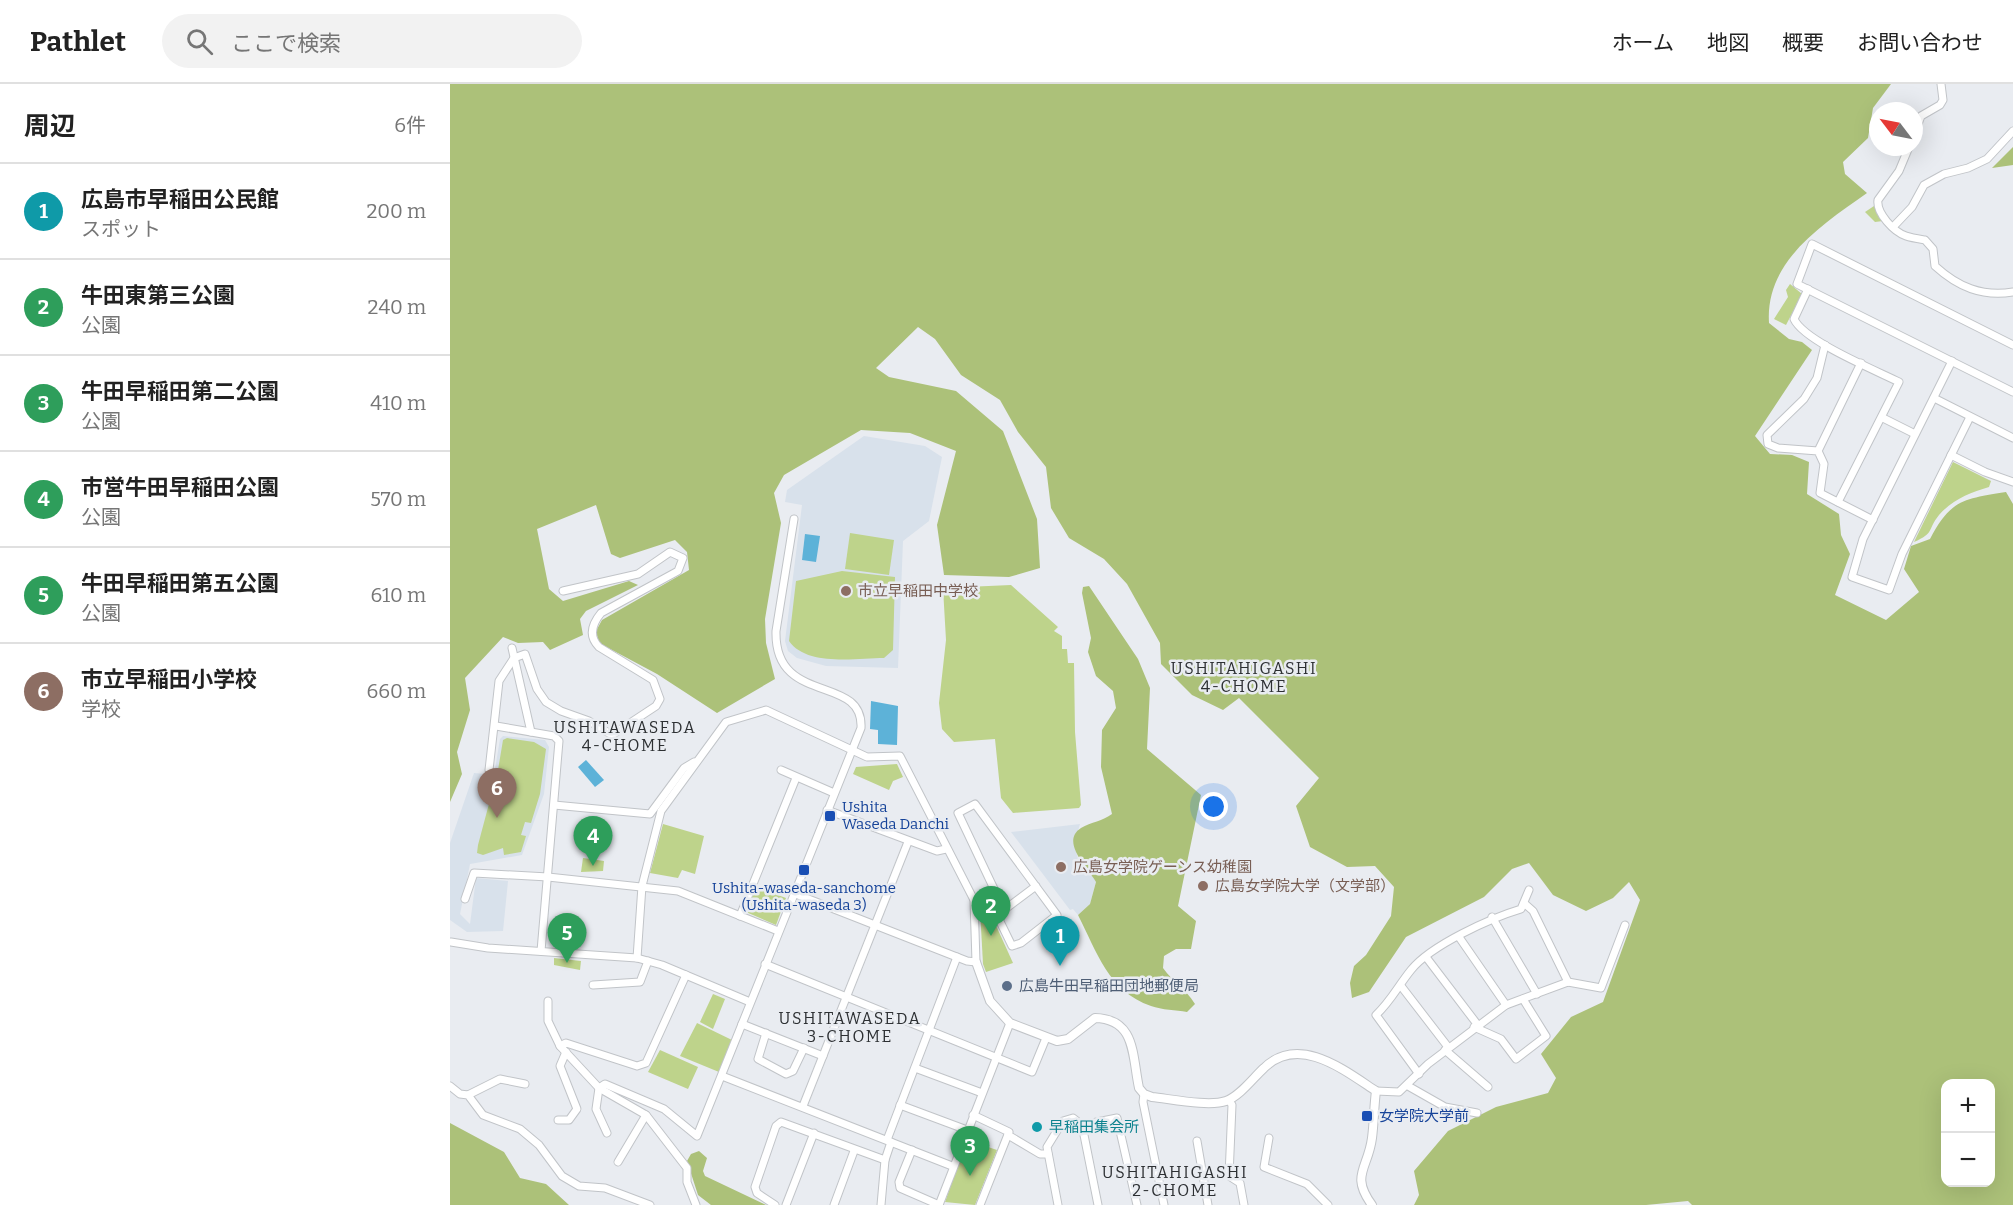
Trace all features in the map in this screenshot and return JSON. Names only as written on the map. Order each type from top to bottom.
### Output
[{"type":"street","points":[[1923,115],[1940,105],[1943,100],[1941,84]]},
{"type":"street","points":[[1893,227],[1912,207],[1924,185],[1944,174],[1968,168],[1987,159],[2013,131]]},
{"type":"street","points":[[1905,156],[1899,171],[1878,200],[1877,204],[1884,218],[1904,236],[1925,240],[1933,249],[1935,266],[1949,279],[1976,292],[1993,295],[2013,292]]},
{"type":"street","points":[[2013,345],[1812,244],[1797,284],[2013,392]]},
{"type":"street","points":[[1808,289],[1794,319],[1797,326],[1825,345],[1899,382],[1883,418],[1838,502]]},
{"type":"street","points":[[1818,451],[1778,448],[1768,444],[1767,435],[1804,399],[1817,378],[1825,345]]},
{"type":"street","points":[[1952,361],[1863,538],[1852,577],[1889,590],[1902,554],[1970,417]]},
{"type":"street","points":[[1818,451],[1861,363]]},
{"type":"street","points":[[1934,398],[2013,438]]},
{"type":"street","points":[[1883,418],[1915,434]]},
{"type":"street","points":[[1818,451],[1824,464],[1820,493],[1873,520]]},
{"type":"street","points":[[1951,455],[1985,472],[2013,482]]},
{"type":"street","points":[[607,1133],[596,1109],[599,1088],[605,1084],[664,1109],[697,1136],[861,728],[861,716],[857,706],[849,699],[805,683],[791,675],[781,659],[776,643],[794,519]]},
{"type":"street","points":[[489,770],[499,681],[514,658],[525,654],[537,689],[546,702],[561,711],[589,721],[612,735],[656,706],[660,699],[654,680],[599,647],[593,641],[592,633],[595,621],[601,614],[678,571],[683,558],[669,552],[638,574],[563,591]]},
{"type":"street","points":[[512,648],[531,732]]},
{"type":"street","points":[[637,958],[642,886],[661,811],[726,722],[766,710],[867,757],[900,756],[974,900],[976,962],[990,1001],[1010,1023],[1057,1041],[1068,1039],[1095,1017],[1119,1022],[1129,1040],[1139,1088],[1144,1094],[1152,1097],[1214,1102],[1229,1100],[1270,1062],[1287,1055],[1322,1058],[1376,1091],[1399,1092],[1446,1049],[1506,1005],[1568,982],[1601,988],[1625,925]]},
{"type":"street","points":[[495,726],[554,736],[559,741],[541,951]]},
{"type":"street","points":[[554,805],[650,813],[684,768],[698,760]]},
{"type":"street","points":[[781,770],[834,793]]},
{"type":"street","points":[[740,916],[796,778]]},
{"type":"street","points":[[974,900],[988,897],[1012,946],[1021,943],[1057,915],[1036,886],[975,804],[958,813],[1004,909],[1036,886]]},
{"type":"street","points":[[827,810],[908,842],[937,851],[946,849]]},
{"type":"street","points":[[803,1106],[908,842]]},
{"type":"street","points":[[465,899],[474,873],[642,886],[678,891],[778,931]]},
{"type":"street","points":[[1419,1074],[1376,1015],[1391,1001],[1411,970],[1426,957],[1492,917],[1521,909],[1529,890]]},
{"type":"street","points":[[793,893],[957,957],[976,962]]},
{"type":"street","points":[[1524,903],[1533,911],[1568,982]]},
{"type":"street","points":[[1492,917],[1537,994]]},
{"type":"street","points":[[1459,937],[1506,1005]]},
{"type":"street","points":[[451,942],[637,958],[686,975],[750,1002]]},
{"type":"street","points":[[881,1205],[885,1160],[900,1105],[957,957]]},
{"type":"street","points":[[1426,957],[1476,1025],[1501,1039],[1516,1059],[1546,1036],[1523,999]]},
{"type":"street","points":[[593,985],[640,982],[648,961]]},
{"type":"street","points":[[765,964],[1032,1072],[1046,1038]]},
{"type":"street","points":[[558,1120],[568,1120],[577,1109],[560,1066],[566,1043],[637,1066],[646,1063],[686,975]]},
{"type":"street","points":[[1401,986],[1446,1049],[1488,1087]]},
{"type":"street","points":[[548,1001],[548,1021],[563,1049],[599,1088],[646,1115],[687,1168],[687,1182],[696,1205]]},
{"type":"street","points":[[912,1150],[899,1182],[900,1188],[939,1205],[952,1166],[1010,1023]]},
{"type":"street","points":[[742,1024],[823,1056]]},
{"type":"street","points":[[766,1033],[758,1059],[786,1074],[793,1071],[804,1048]]},
{"type":"street","points":[[915,1068],[982,1093]]},
{"type":"street","points":[[722,1076],[952,1166]]},
{"type":"street","points":[[450,1086],[460,1094],[468,1095],[500,1079],[525,1084]]},
{"type":"street","points":[[1408,1086],[1445,1107],[1477,1113]]},
{"type":"street","points":[[1372,1205],[1360,1184],[1361,1172],[1372,1140],[1376,1091]]},
{"type":"street","points":[[1144,1094],[1143,1102],[1164,1205]]},
{"type":"street","points":[[468,1095],[483,1115],[520,1130],[539,1145],[562,1176],[579,1186],[604,1188],[650,1205]]},
{"type":"street","points":[[1229,1100],[1232,1105],[1229,1176],[1240,1183],[1247,1205]]},
{"type":"street","points":[[900,1105],[967,1130]]},
{"type":"street","points":[[618,1162],[646,1115]]},
{"type":"street","points":[[973,1115],[1009,1132],[980,1205]]},
{"type":"street","points":[[1058,1205],[1047,1147],[1063,1121],[1073,1118],[1082,1125],[1098,1205]]},
{"type":"street","points":[[1082,1125],[1117,1118],[1137,1205]]},
{"type":"street","points":[[775,1205],[757,1193],[755,1186],[776,1126],[781,1122],[814,1133],[854,1151],[885,1160]]},
{"type":"street","points":[[786,1205],[814,1133]]},
{"type":"street","points":[[1008,1135],[1040,1154],[1048,1154]]},
{"type":"street","points":[[1269,1138],[1264,1167],[1307,1184],[1328,1205]]},
{"type":"street","points":[[1197,1141],[1208,1205]]},
{"type":"street","points":[[834,1205],[854,1151]]},
{"type":"shaded area","name":"市立早稲田中学校","points":[[864,436],[925,446],[942,457],[929,521],[903,541],[898,668],[826,666],[797,658],[788,651],[785,641],[802,505],[785,502],[787,490]]},
{"type":"shaded area","points":[[503,736],[545,740],[549,747],[544,794],[522,855],[470,864],[460,914],[470,924],[476,878],[508,881],[503,931],[467,932],[450,920],[450,843],[474,773],[494,775],[500,739]]},
{"type":"shaded area","name":"広島女学院ゲーンス幼稚園","points":[[1080,824],[1074,844],[1079,862],[1090,871],[1096,882],[1090,904],[1078,915],[1073,909],[1070,910],[1011,832]]},
{"type":"green space","points":[[450,84],[1891,84],[1878,102],[1869,102],[1868,138],[1843,162],[1845,174],[1867,193],[1815,232],[1786,263],[1776,281],[1770,301],[1769,323],[1789,339],[1802,342],[1812,350],[1755,436],[1770,454],[1792,455],[1809,462],[1807,494],[1839,514],[1841,535],[1850,554],[1835,595],[1886,620],[1919,592],[1904,569],[1911,546],[1930,539],[1952,508],[1969,499],[2006,492],[2013,504],[2013,1205],[1692,1205],[1688,1201],[1646,1205],[1414,1205],[1419,1195],[1414,1171],[1448,1131],[1496,1107],[1548,1093],[1556,1078],[1541,1054],[1571,1017],[1603,1002],[1640,900],[1629,882],[1613,898],[1586,911],[1553,895],[1529,863],[1512,869],[1484,897],[1406,937],[1369,992],[1352,998],[1350,983],[1354,966],[1366,955],[1391,916],[1394,887],[1375,866],[1347,867],[1310,847],[1296,806],[1319,778],[1239,698],[1223,710],[1192,695],[1161,664],[1160,643],[1127,584],[1104,559],[1069,538],[1051,508],[1046,467],[1018,432],[1000,400],[961,375],[935,339],[918,327],[876,368],[889,377],[956,391],[1003,431],[1037,519],[1040,568],[1009,577],[944,575],[937,525],[956,451],[910,433],[861,430],[784,475],[774,493],[781,523],[765,619],[766,643],[775,679],[717,713],[657,674],[599,643],[596,631],[602,620],[689,570],[687,552],[675,540],[620,558],[611,554],[596,505],[537,529],[549,589],[563,601],[629,581],[638,585],[586,611],[580,619],[583,635],[550,650],[543,642],[518,643],[503,637],[465,678],[470,710],[457,752],[462,774],[450,802]]},
{"type":"green space","points":[[2013,147],[2013,165],[1992,168]]},
{"type":"green space","points":[[1874,206],[1883,221],[1875,222],[1865,212]]},
{"type":"green space","points":[[1790,284],[1802,294],[1786,325],[1774,319],[1788,297],[1786,290]]},
{"type":"green space","points":[[1953,462],[1991,481],[1989,487],[1969,494],[1950,505],[1935,520],[1928,533],[1914,542]]},
{"type":"green space","points":[[850,533],[894,540],[889,575],[845,569]]},
{"type":"green space","points":[[842,571],[895,577],[893,650],[884,658],[820,658],[797,649],[789,641],[796,581]]},
{"type":"green space","points":[[1011,585],[1058,627],[1054,631],[1062,636],[1062,649],[1067,649],[1068,663],[1074,663],[1075,732],[1081,805],[1079,808],[1013,813],[1001,798],[995,739],[954,742],[942,729],[939,703],[946,640],[943,588]]},
{"type":"green space","points":[[1089,586],[1138,659],[1150,688],[1147,749],[1201,795],[1178,906],[1196,921],[1191,949],[1176,949],[1164,956],[1163,968],[1195,1004],[1187,1012],[1151,1006],[1124,991],[1105,969],[1078,915],[1090,904],[1096,882],[1078,856],[1073,841],[1075,834],[1081,828],[1112,814],[1101,767],[1102,730],[1116,708],[1113,691],[1096,676],[1088,652],[1091,638],[1082,593],[1083,587]]},
{"type":"green space","points":[[507,738],[534,742],[546,749],[540,794],[531,823],[525,822],[521,835],[526,836],[521,852],[504,855],[503,848],[483,855],[477,853],[478,845],[498,770],[503,740]]},
{"type":"green space","points":[[897,764],[903,777],[893,781],[889,790],[853,774],[856,767]]},
{"type":"green space","points":[[663,824],[704,836],[695,874],[682,870],[678,878],[650,873]]},
{"type":"green space","points":[[583,858],[604,861],[603,871],[581,872]]},
{"type":"green space","points":[[756,887],[786,898],[776,925],[746,912]]},
{"type":"green space","points":[[983,906],[989,910],[1013,963],[986,972],[983,964],[980,909]]},
{"type":"green space","points":[[554,958],[581,961],[580,970],[554,965]]},
{"type":"green space","points":[[713,994],[725,999],[713,1029],[700,1022]]},
{"type":"green space","points":[[697,1023],[732,1040],[719,1072],[680,1056]]},
{"type":"green space","points":[[660,1050],[698,1067],[688,1089],[648,1072]]},
{"type":"green space","points":[[450,1123],[504,1152],[520,1178],[546,1184],[569,1205],[450,1205]]},
{"type":"green space","points":[[967,1140],[997,1150],[975,1205],[945,1202]]},
{"type":"green space","points":[[699,1151],[707,1158],[703,1171],[705,1176],[766,1205],[711,1205],[698,1195],[687,1161],[691,1154]]},
{"type":"water","points":[[805,534],[820,536],[816,562],[802,560]]},
{"type":"water","points":[[871,701],[898,706],[897,745],[878,744],[878,730],[870,729]]},
{"type":"water","points":[[586,760],[604,780],[595,787],[578,767]]},
{"type":"place","name":"市立早稲田中学校","points":[[846,591]]},
{"type":"place","name":"Ushita Waseda Danchi","points":[[830,816]]},
{"type":"place","name":"市立早稲田小学校","points":[[497,818]]},
{"type":"place","name":"市営牛田早稲田公園","points":[[593,866]]},
{"type":"place","name":"広島女学院ゲーンス幼稚園","points":[[1061,867]]},
{"type":"place","name":"Ushita-waseda-sanchome (Ushita-waseda 3)","points":[[804,870]]},
{"type":"place","name":"広島女学院大学（文学部）","points":[[1203,886]]},
{"type":"place","name":"牛田東第三公園","points":[[991,936]]},
{"type":"place","name":"牛田早稲田第五公園","points":[[567,963]]},
{"type":"place","name":"広島市早稲田公民館","points":[[1060,966]]},
{"type":"place","name":"広島牛田早稲田団地郵便局","points":[[1007,986]]},
{"type":"place","name":"女学院大学前","points":[[1367,1116]]},
{"type":"place","name":"早稲田集会所","points":[[1037,1127]]},
{"type":"place","name":"牛田早稲田第二公園","points":[[970,1176]]},
{"type":"district","name":"USHITAHIGASHI 4-CHOME","points":[[1244,677]]},
{"type":"district","name":"USHITAWASEDA 4-CHOME","points":[[625,736]]},
{"type":"district","name":"USHITAWASEDA 3-CHOME","points":[[850,1027]]},
{"type":"district","name":"USHITAHIGASHI 2-CHOME","points":[[1175,1181]]}]
